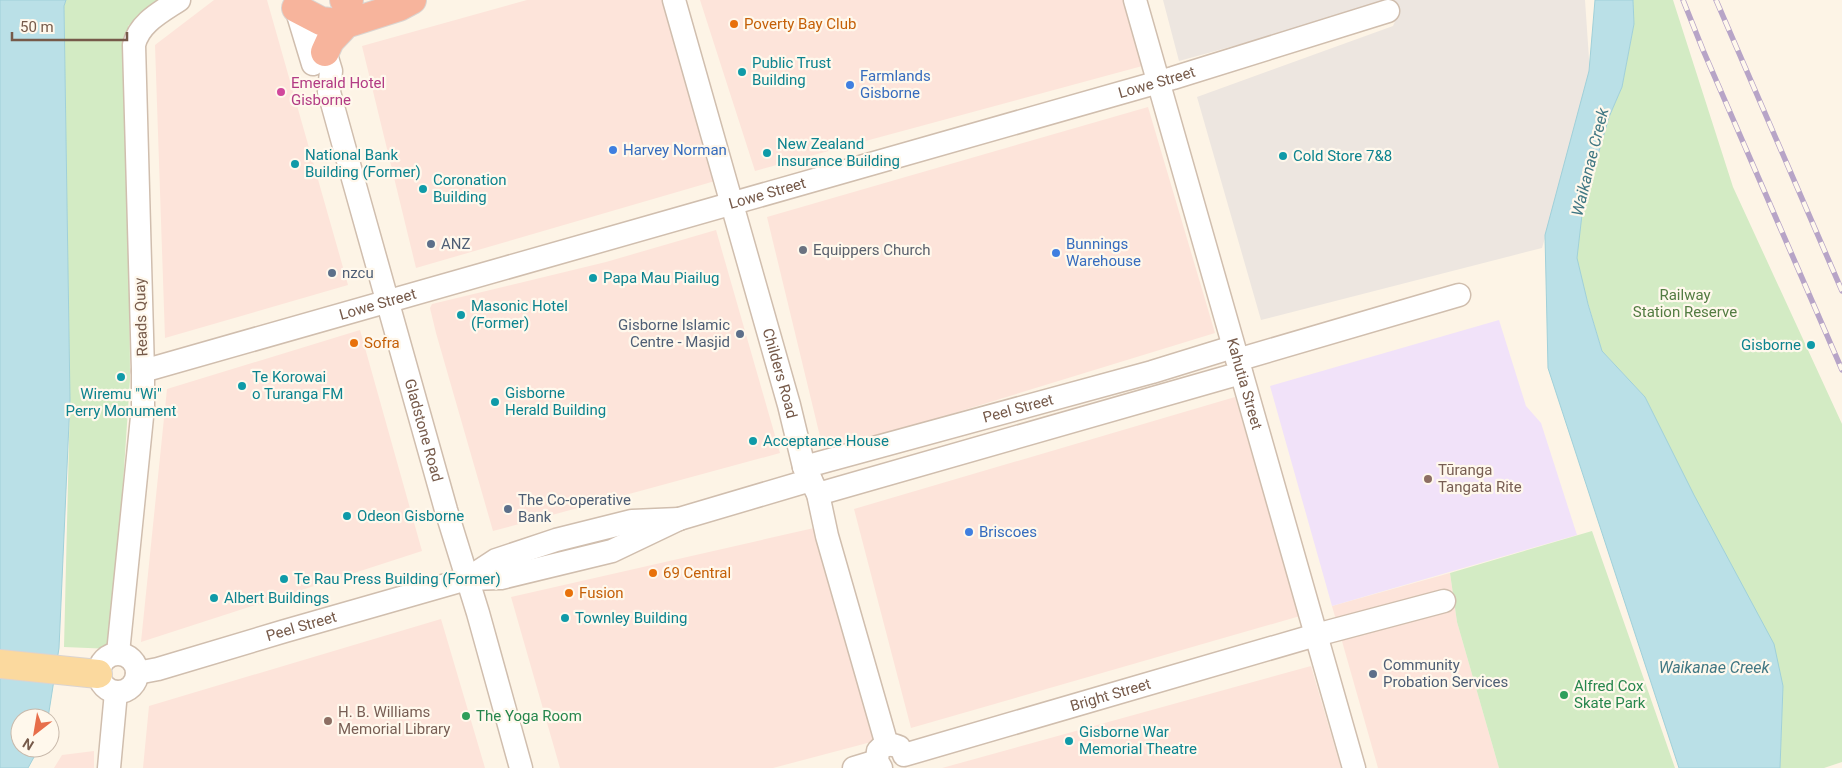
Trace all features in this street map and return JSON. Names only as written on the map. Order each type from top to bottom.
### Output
[{"type":"highway","points":[[303,6],[322,21],[346,8],[399,7],[412,0]]},
{"type":"highway","points":[[326,52],[346,8]]},
{"type":"main road","points":[[0,664],[100,680]]},
{"type":"street","name":"Reads Quay","points":[[118,654],[143,406],[144,370],[134,45],[136,35],[143,27],[179,0]]},
{"type":"street","name":"Childers Road","points":[[674,0],[889,759]]},
{"type":"street","name":"Kahutia Street","points":[[1135,0],[1354,768]]},
{"type":"street","name":"Gladstone Road","points":[[303,6],[326,52],[331,71],[329,92],[446,510],[478,613],[521,768]]},
{"type":"street","name":"Gladstone Road","points":[[303,6],[316,76],[329,92]]},
{"type":"street","name":"Lowe Street","points":[[144,370],[1158,82],[1388,11]]},
{"type":"street","name":"Peel Street","points":[[137,673],[158,670],[285,631],[467,579],[496,560],[556,540],[632,521],[679,519],[1459,295]]},
{"type":"street","name":"Peel Street","points":[[811,480],[1152,372],[1237,360]]},
{"type":"street","name":"Bright Street","points":[[854,768],[1316,635],[1444,601]]},
{"type":"street","points":[[100,680],[128,689],[133,685],[137,673],[134,662],[130,657],[118,654],[106,657],[99,667],[100,680],[109,768]]},
{"type":"shaded area","points":[[214,0],[267,0],[348,285],[165,338],[155,45]]},
{"type":"shaded area","points":[[527,0],[663,0],[715,181],[416,268],[362,46]]},
{"type":"shaded area","points":[[700,0],[1126,0],[1146,65],[755,171]]},
{"type":"shaded area","points":[[1163,0],[1585,0],[1591,88],[1542,248],[1261,320],[1197,97],[1393,26],[1397,17],[1393,6],[1387,4],[1179,61]]},
{"type":"shaded area","points":[[1148,107],[1215,333],[824,453],[767,217]]},
{"type":"shaded area","points":[[716,230],[780,453],[493,531],[436,333],[430,308],[432,304],[606,262]]},
{"type":"shaded area","name":"Tūranga Tangata Rite","points":[[1499,320],[1526,406],[1541,423],[1577,535],[1332,606],[1270,386]]},
{"type":"shaded area","points":[[360,330],[422,551],[141,642],[167,389]]},
{"type":"shaded area","points":[[1235,397],[1300,616],[911,728],[854,509]]},
{"type":"shaded area","points":[[814,528],[875,741],[773,768],[560,768],[511,597]]},
{"type":"shaded area","points":[[1450,573],[1457,622],[1499,768],[1378,768],[1332,606]]},
{"type":"shaded area","points":[[441,619],[485,768],[143,768],[149,706]]},
{"type":"shaded area","points":[[1311,666],[1341,768],[942,768]]},
{"type":"shaded area","points":[[94,751],[94,768],[54,768],[62,755]]},
{"type":"green space","points":[[66,0],[163,0],[128,26],[130,379],[112,649],[64,647],[70,400],[64,6]]},
{"type":"green space","name":"Railway Station Reserve","points":[[1633,0],[1673,0],[1733,187],[1842,424],[1842,762],[1824,768],[1780,768],[1783,686],[1645,397],[1602,351],[1574,255],[1583,206],[1609,117],[1622,87],[1634,24]]},
{"type":"green space","name":"Alfred Cox Skate Park","points":[[1592,531],[1675,768],[1499,768],[1457,622],[1450,573]]},
{"type":"water","points":[[0,0],[66,0],[64,6],[70,400],[59,648],[50,708],[10,708],[10,758],[34,758],[28,768],[0,768]]},
{"type":"water","name":"Waikanae Creek","points":[[1595,0],[1633,0],[1634,24],[1622,87],[1609,117],[1583,206],[1577,258],[1588,304],[1602,351],[1645,397],[1694,495],[1774,644],[1783,686],[1780,768],[1679,768],[1548,368],[1545,235],[1589,71]]},
{"type":"railway","points":[[1683,0],[1842,370]]},
{"type":"railway","points":[[1716,0],[1842,291]]},
{"type":"place","name":"Poverty Bay Club","points":[[734,24]]},
{"type":"place","name":"Public Trust Building","points":[[742,72]]},
{"type":"place","name":"Farmlands Gisborne","points":[[850,85]]},
{"type":"place","name":"Emerald Hotel Gisborne","points":[[281,92]]},
{"type":"place","name":"Harvey Norman","points":[[613,150]]},
{"type":"place","name":"New Zealand Insurance Building","points":[[767,153]]},
{"type":"place","name":"Cold Store 7&8","points":[[1283,156]]},
{"type":"place","name":"National Bank Building (Former)","points":[[295,164]]},
{"type":"place","name":"Coronation Building","points":[[423,189]]},
{"type":"place","name":"ANZ","points":[[431,244]]},
{"type":"place","name":"Equippers Church","points":[[803,250]]},
{"type":"place","name":"Bunnings Warehouse","points":[[1056,253]]},
{"type":"place","name":"nzcu","points":[[332,273]]},
{"type":"place","name":"Papa Mau Piailug","points":[[593,278]]},
{"type":"place","name":"Masonic Hotel (Former)","points":[[461,315]]},
{"type":"place","name":"Gisborne Islamic Centre - Masjid","points":[[740,334]]},
{"type":"place","name":"Sofra","points":[[354,343]]},
{"type":"place","name":"Gisborne","points":[[1811,345]]},
{"type":"place","name":"Wiremu \"Wi\" Perry Monument","points":[[121,377]]},
{"type":"place","name":"Te Korowai o Turanga FM","points":[[242,386]]},
{"type":"place","name":"Gisborne Herald Building","points":[[495,402]]},
{"type":"place","name":"Acceptance House","points":[[753,441]]},
{"type":"place","name":"Tūranga Tangata Rite","points":[[1428,479]]},
{"type":"place","name":"The Co-operative Bank","points":[[508,509]]},
{"type":"place","name":"Odeon Gisborne","points":[[347,516]]},
{"type":"place","name":"Briscoes","points":[[969,532]]},
{"type":"place","name":"69 Central","points":[[653,573]]},
{"type":"place","name":"Te Rau Press Building (Former)","points":[[284,579]]},
{"type":"place","name":"Fusion","points":[[569,593]]},
{"type":"place","name":"Albert Buildings","points":[[214,598]]},
{"type":"place","name":"Townley Building","points":[[565,618]]},
{"type":"place","name":"Community Probation Services","points":[[1373,674]]},
{"type":"place","name":"Alfred Cox Skate Park","points":[[1564,695]]},
{"type":"place","name":"The Yoga Room","points":[[466,716]]},
{"type":"place","name":"H. B. Williams Memorial Library","points":[[328,721]]},
{"type":"place","name":"Gisborne War Memorial Theatre","points":[[1069,741]]}]
